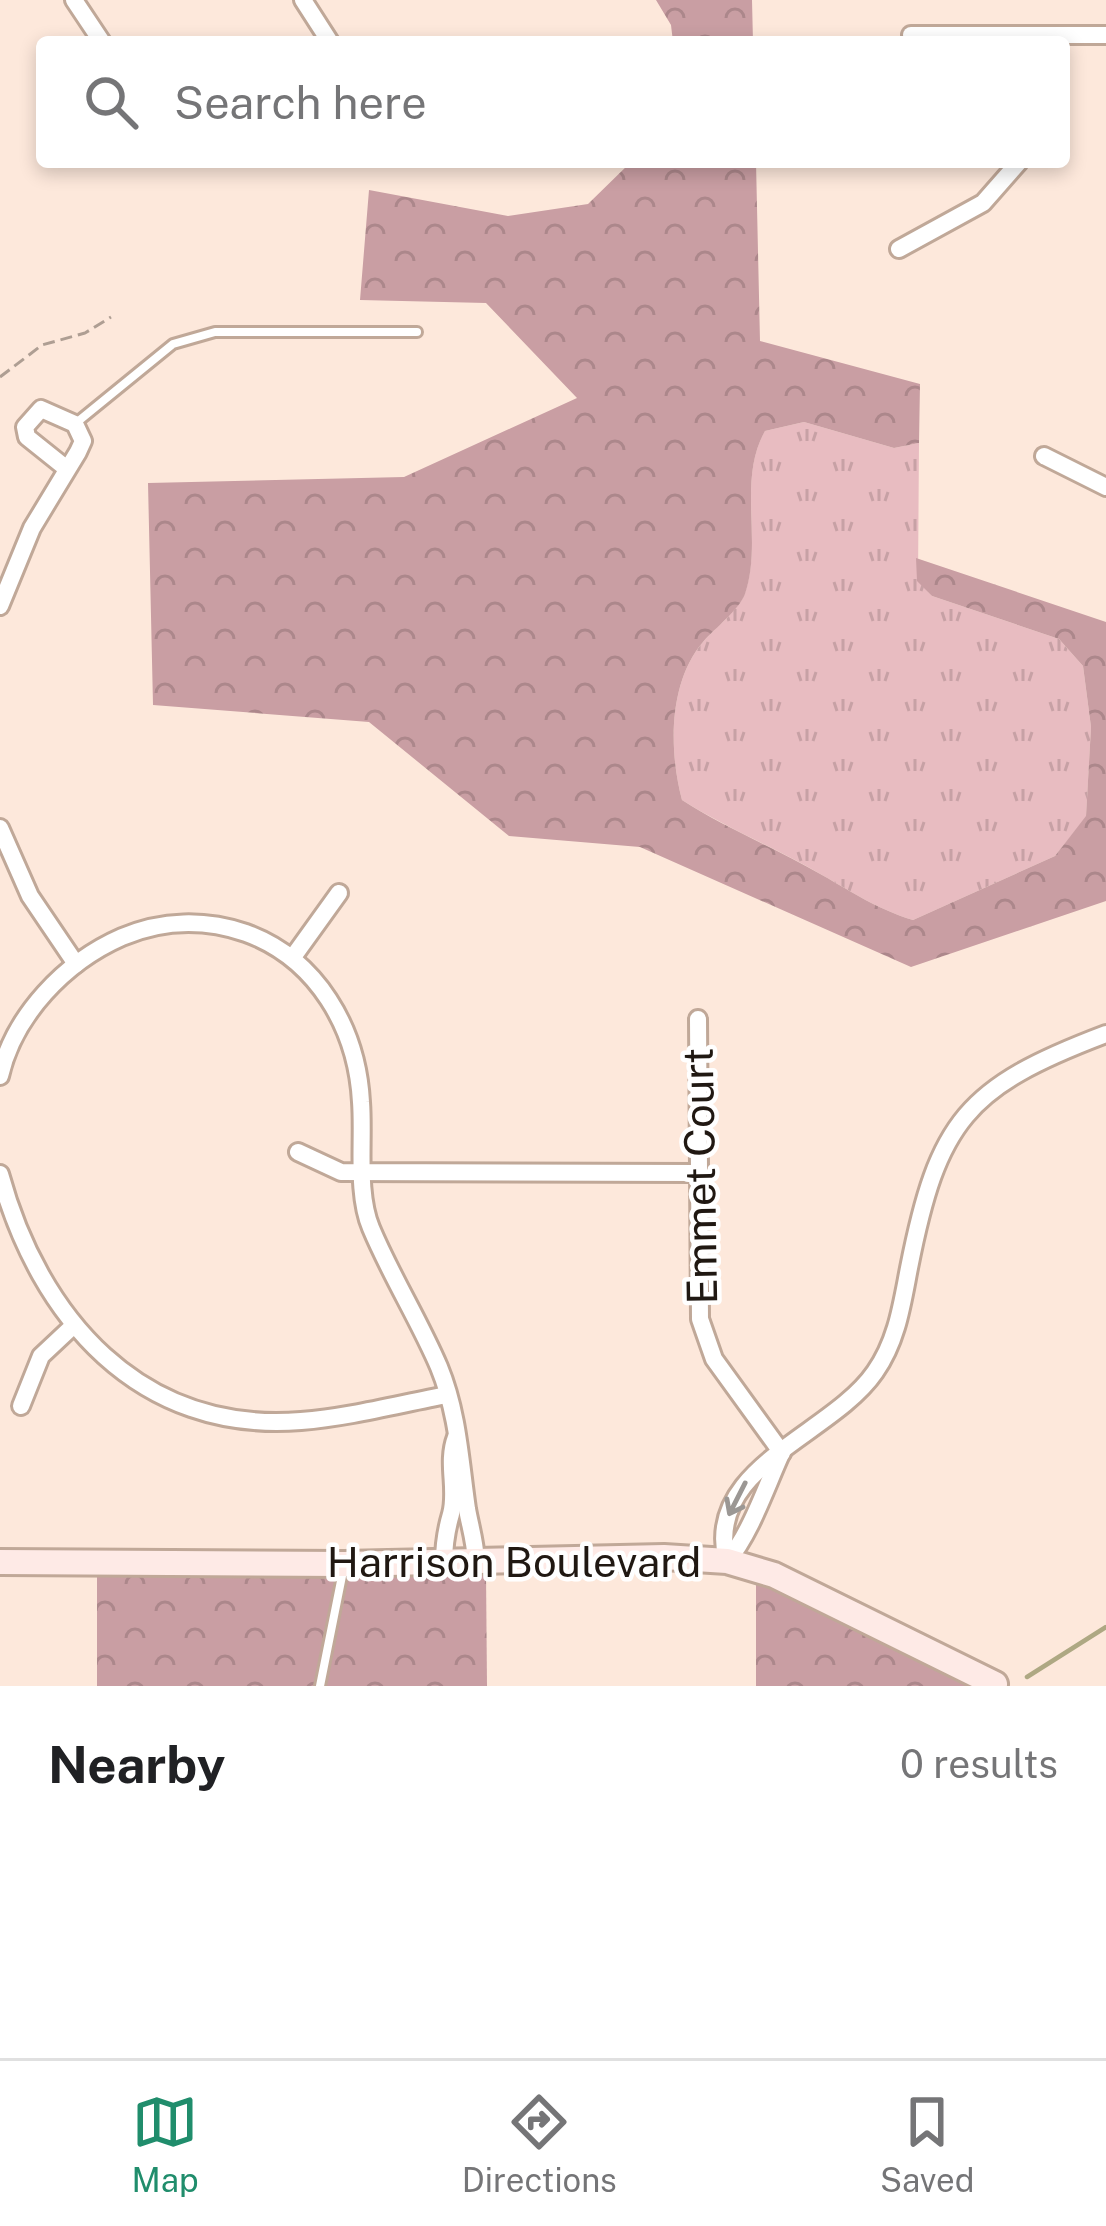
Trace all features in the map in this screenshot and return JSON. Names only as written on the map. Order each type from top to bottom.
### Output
[{"type":"street","points":[[74,0],[98,36]]},
{"type":"street","points":[[302,0],[326,36]]},
{"type":"street","points":[[911,35],[942,36]]},
{"type":"street","points":[[1070,37],[1106,35]]},
{"type":"street","points":[[899,249],[983,203],[1014,168]]},
{"type":"street","points":[[0,606],[24,544],[67,469],[83,441],[75,424],[41,409],[25,427],[39,450],[67,469]]},
{"type":"street","points":[[1044,456],[1106,487]]},
{"type":"street","points":[[0,828],[30,896],[76,964]]},
{"type":"street","points":[[293,957],[339,893]]},
{"type":"street","points":[[0,1076],[14,1038],[34,1008],[76,964],[145,929],[191,922],[234,929],[293,957],[339,1016],[357,1062],[369,1223],[447,1395],[457,1437],[449,1466],[459,1515],[475,1529],[476,1561]]},
{"type":"street","name":"Emmet Court","points":[[698,1019],[698,1295],[705,1340],[782,1453]]},
{"type":"street","points":[[728,1561],[721,1537],[733,1502],[749,1477],[848,1403],[886,1355],[902,1307],[929,1178],[952,1131],[1009,1075],[1106,1034]]},
{"type":"street","points":[[298,1152],[325,1168],[364,1172],[698,1173]]},
{"type":"street","points":[[0,1174],[25,1252],[73,1326],[102,1354],[156,1391],[244,1418],[299,1421],[447,1395]]},
{"type":"street","points":[[21,1406],[41,1356],[73,1326]]},
{"type":"street","points":[[444,1562],[444,1531],[459,1515]]},
{"type":"street","name":"Harrison Boulevard","points":[[0,1562],[344,1564],[664,1557],[728,1561],[774,1575],[998,1685]]},
{"type":"lane","points":[[75,424],[99,400],[186,337],[215,332],[417,332]]},
{"type":"lane","points":[[320,1686],[344,1564]]},
{"type":"path","points":[[0,376],[42,345],[85,333],[111,317]]},
{"type":"green space","points":[[656,0],[752,0],[753,36],[672,36]]},
{"type":"green space","points":[[625,168],[756,168],[760,341],[920,384],[919,443],[894,448],[804,422],[765,431],[753,470],[752,553],[745,594],[703,642],[683,677],[678,697],[674,739],[682,800],[866,900],[913,920],[1055,856],[1086,816],[1091,727],[1083,666],[1059,639],[932,596],[917,581],[916,558],[1106,622],[1106,901],[911,967],[640,847],[509,836],[369,722],[153,705],[148,483],[404,477],[577,398],[486,303],[360,300],[369,190],[508,216],[588,204]]},
{"type":"green space","points":[[804,422],[894,448],[919,443],[918,581],[932,596],[1059,639],[1083,666],[1091,727],[1086,817],[1055,856],[913,920],[866,900],[682,800],[674,718],[683,677],[703,642],[745,593],[752,552],[753,470],[765,431]]},
{"type":"green space","points":[[486,1573],[487,1686],[97,1686],[97,1575]]},
{"type":"green space","points":[[756,1582],[970,1686],[756,1686]]},
{"type":"waterway","points":[[1027,1677],[1106,1627]]}]
